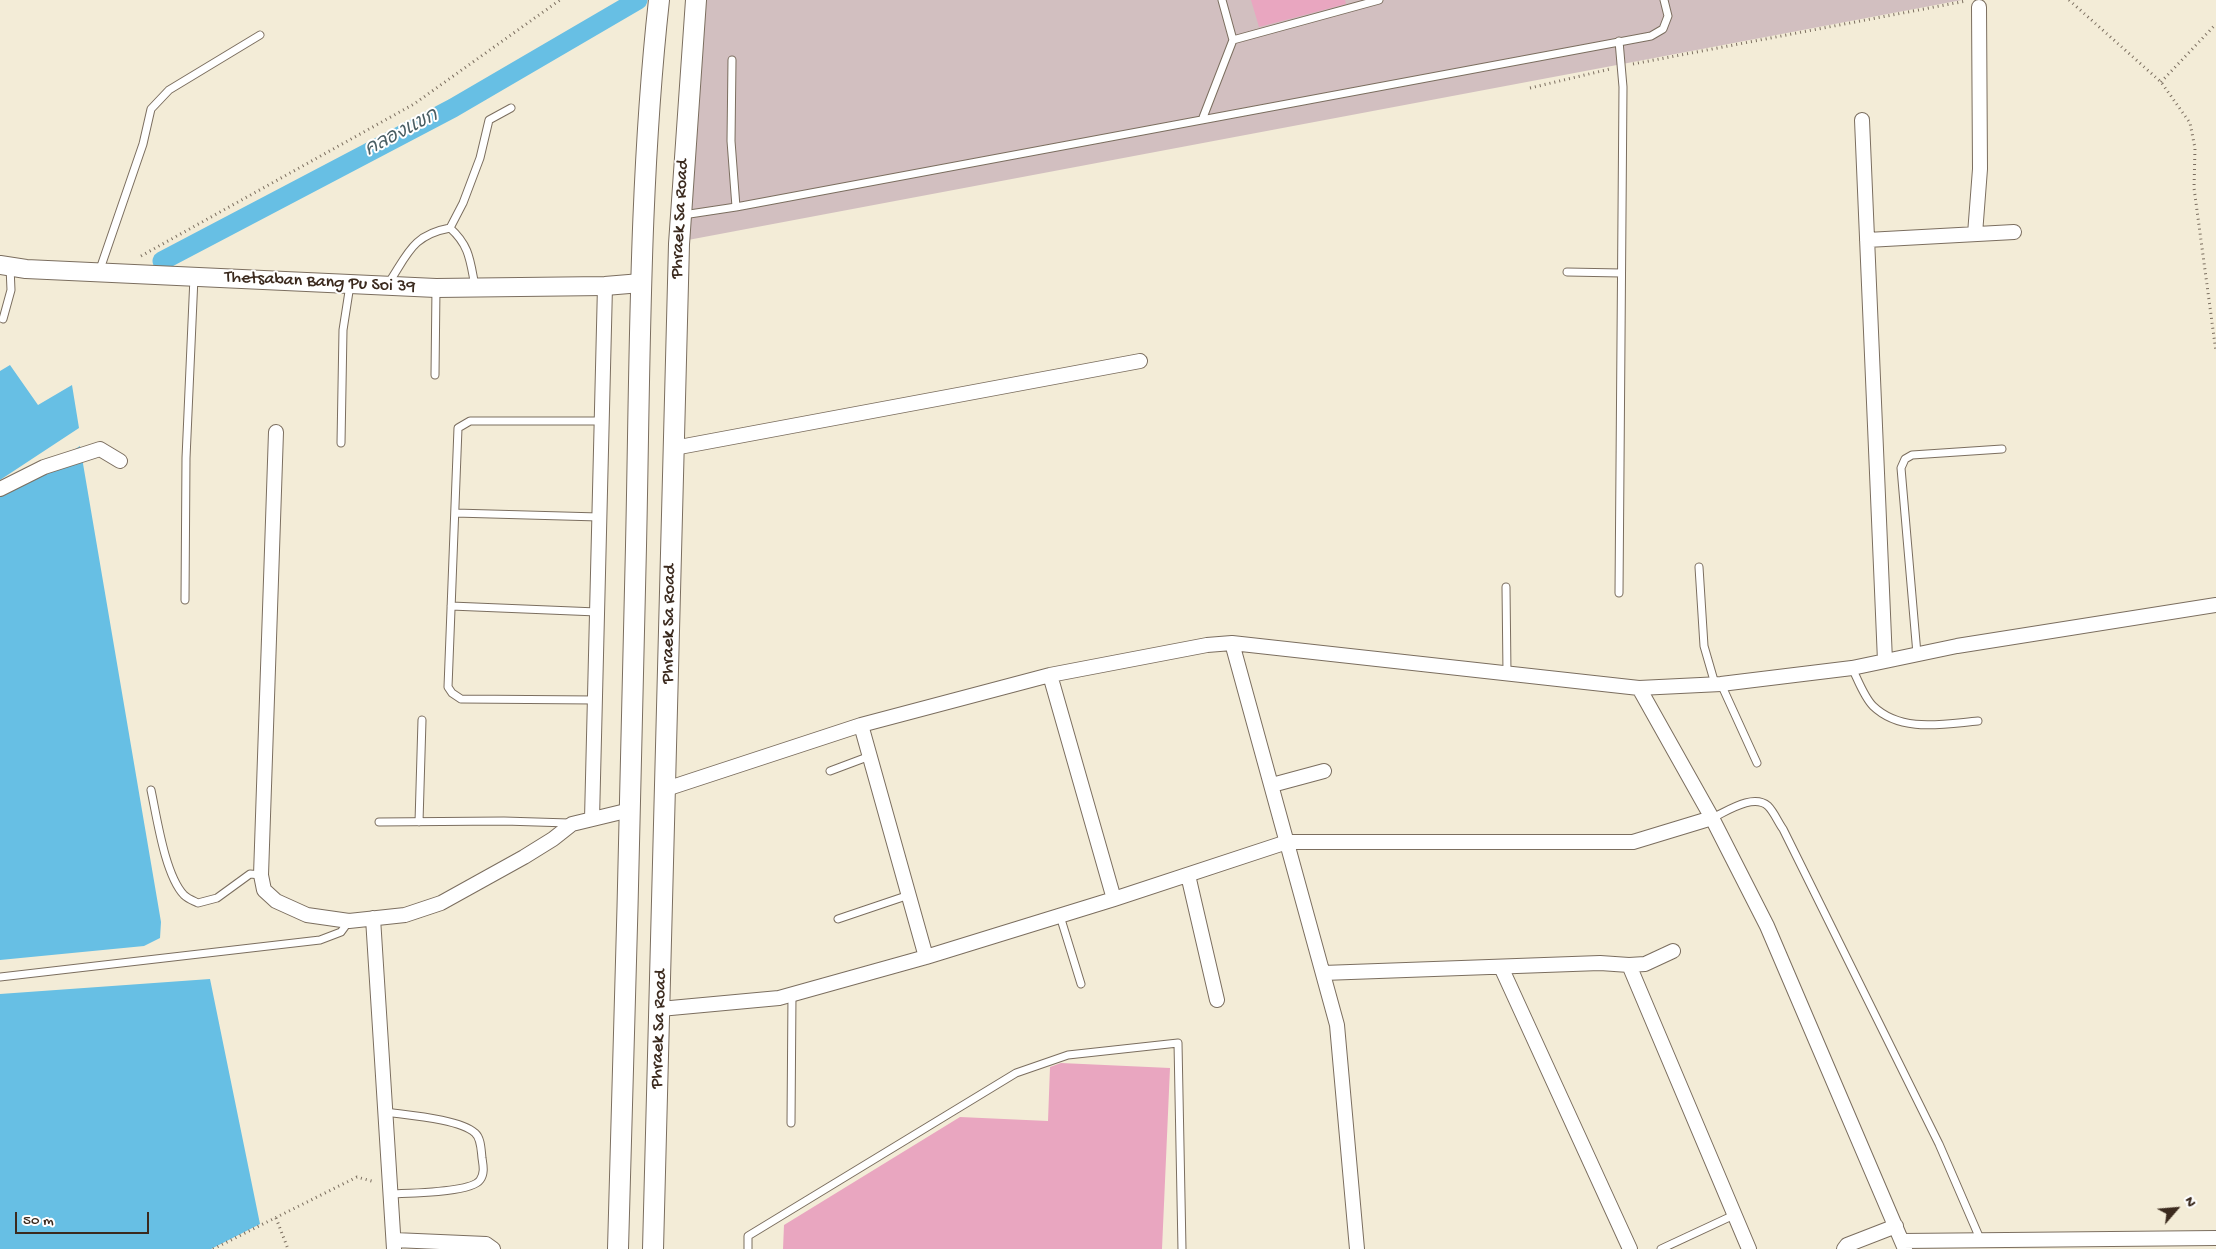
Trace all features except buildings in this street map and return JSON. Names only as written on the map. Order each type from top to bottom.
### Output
[{"type":"main road","name":"Phraek Sa Road","points":[[618,1249],[630,810],[641,283],[650,98],[659,0]]},
{"type":"main road","name":"Phraek Sa Road","points":[[653,1249],[680,216],[696,5]]},
{"type":"street","points":[[1974,3],[1980,169],[1975,234]]},
{"type":"street","points":[[1862,120],[1885,661]]},
{"type":"street","points":[[1867,240],[2014,232]]},
{"type":"street","name":"Thetsaban Bang Pu Soi 39","points":[[5,266],[386,287],[604,286],[641,283]]},
{"type":"street","points":[[592,819],[604,286]]},
{"type":"street","points":[[674,448],[1140,360]]},
{"type":"street","points":[[276,432],[261,875],[264,890],[276,901],[307,915],[349,921],[405,915],[441,903],[524,857],[553,839],[572,824],[630,810]]},
{"type":"street","points":[[0,489],[44,467],[100,449],[120,461]]},
{"type":"street","points":[[666,789],[861,724],[1050,675],[1207,645],[1232,643],[1639,688],[1718,684],[1852,668],[1967,644],[2216,605]]},
{"type":"street","points":[[1232,643],[1337,1025],[1357,1249]]},
{"type":"street","points":[[1050,675],[1114,899]]},
{"type":"street","points":[[1639,688],[1712,818],[1767,926],[1904,1245],[1981,1240],[2053,1244],[2216,1238]]},
{"type":"street","points":[[861,724],[926,957]]},
{"type":"street","points":[[1272,785],[1324,771]]},
{"type":"street","points":[[660,1009],[779,998],[926,957],[1060,916],[1188,876],[1287,842],[1633,842],[1712,818]]},
{"type":"street","points":[[1188,876],[1217,1000]]},
{"type":"street","points":[[373,918],[394,1244],[486,1244],[493,1249]]},
{"type":"street","points":[[1323,973],[1600,963],[1645,964],[1673,951]]},
{"type":"street","points":[[1629,965],[1749,1249]]},
{"type":"street","points":[[1501,967],[1630,1249]]},
{"type":"street","points":[[1844,1249],[1847,1245],[1896,1226]]},
{"type":"lane","points":[[1202,120],[1233,40],[1222,0]]},
{"type":"lane","points":[[1233,40],[1379,0]]},
{"type":"lane","points":[[680,216],[1650,36],[1663,29],[1668,16],[1664,0]]},
{"type":"lane","points":[[99,272],[143,144],[151,109],[169,90],[260,35]]},
{"type":"lane","points":[[1619,593],[1623,87],[1620,42]]},
{"type":"lane","points":[[732,60],[731,141],[736,207]]},
{"type":"lane","points":[[450,228],[463,203],[480,158],[489,120],[511,108]]},
{"type":"lane","points":[[386,287],[415,242],[432,231],[450,228],[462,238],[469,256],[476,288]]},
{"type":"lane","points":[[3,319],[11,290],[5,266]]},
{"type":"lane","points":[[1567,272],[1621,273]]},
{"type":"lane","points":[[185,600],[186,458],[194,277]]},
{"type":"lane","points":[[341,443],[343,330],[350,284]]},
{"type":"lane","points":[[435,375],[436,288]]},
{"type":"lane","points":[[595,700],[461,699],[452,693],[448,687],[458,428],[470,421],[602,421]]},
{"type":"lane","points":[[1917,654],[1901,468],[1905,459],[1912,455],[2002,449]]},
{"type":"lane","points":[[454,514],[599,517]]},
{"type":"lane","points":[[1699,567],[1704,646],[1718,684],[1757,763]]},
{"type":"lane","points":[[1506,587],[1507,673]]},
{"type":"lane","points":[[451,606],[597,612]]},
{"type":"lane","points":[[1852,668],[1873,706],[1906,723],[1924,726],[1978,721]]},
{"type":"lane","points":[[419,822],[422,720]]},
{"type":"lane","points":[[830,771],[870,756]]},
{"type":"lane","points":[[151,790],[163,844],[174,879],[185,896],[198,903],[217,898],[250,874],[261,875]]},
{"type":"lane","points":[[1712,818],[1747,802],[1762,802],[1769,807],[1783,829],[1939,1144],[1981,1240]]},
{"type":"lane","points":[[379,822],[572,824]]},
{"type":"lane","points":[[838,919],[909,895]]},
{"type":"lane","points":[[1060,916],[1081,984]]},
{"type":"lane","points":[[0,977],[320,940],[341,932],[349,921]]},
{"type":"lane","points":[[791,1123],[792,994]]},
{"type":"lane","points":[[748,1249],[748,1236],[1016,1073],[1068,1055],[1178,1044],[1182,1249]]},
{"type":"lane","points":[[386,1112],[440,1119],[476,1133],[480,1142],[484,1170],[476,1184],[446,1191],[391,1190]]},
{"type":"lane","points":[[1661,1249],[1734,1215]]},
{"type":"path","points":[[134,260],[414,104],[560,0]]},
{"type":"path","points":[[2069,0],[2161,82],[2190,123],[2195,148],[2194,188],[2216,352]]},
{"type":"path","points":[[1530,88],[1622,66],[1974,3]]},
{"type":"path","points":[[2161,82],[2216,24]]},
{"type":"path","points":[[213,1249],[357,1177],[391,1190]]},
{"type":"path","points":[[276,1218],[288,1249]]},
{"type":"shaded area","points":[[705,0],[1962,0],[688,240]]},
{"type":"water","points":[[10,365],[38,405],[72,385],[79,428],[0,480],[0,371]]},
{"type":"water","points":[[80,446],[161,922],[160,938],[144,946],[0,960],[0,497]]},
{"type":"water","points":[[210,979],[260,1224],[211,1249],[0,1249],[0,994]]},
{"type":"waterway","name":"คลองแขก","points":[[162,261],[453,108],[638,0]]}]
